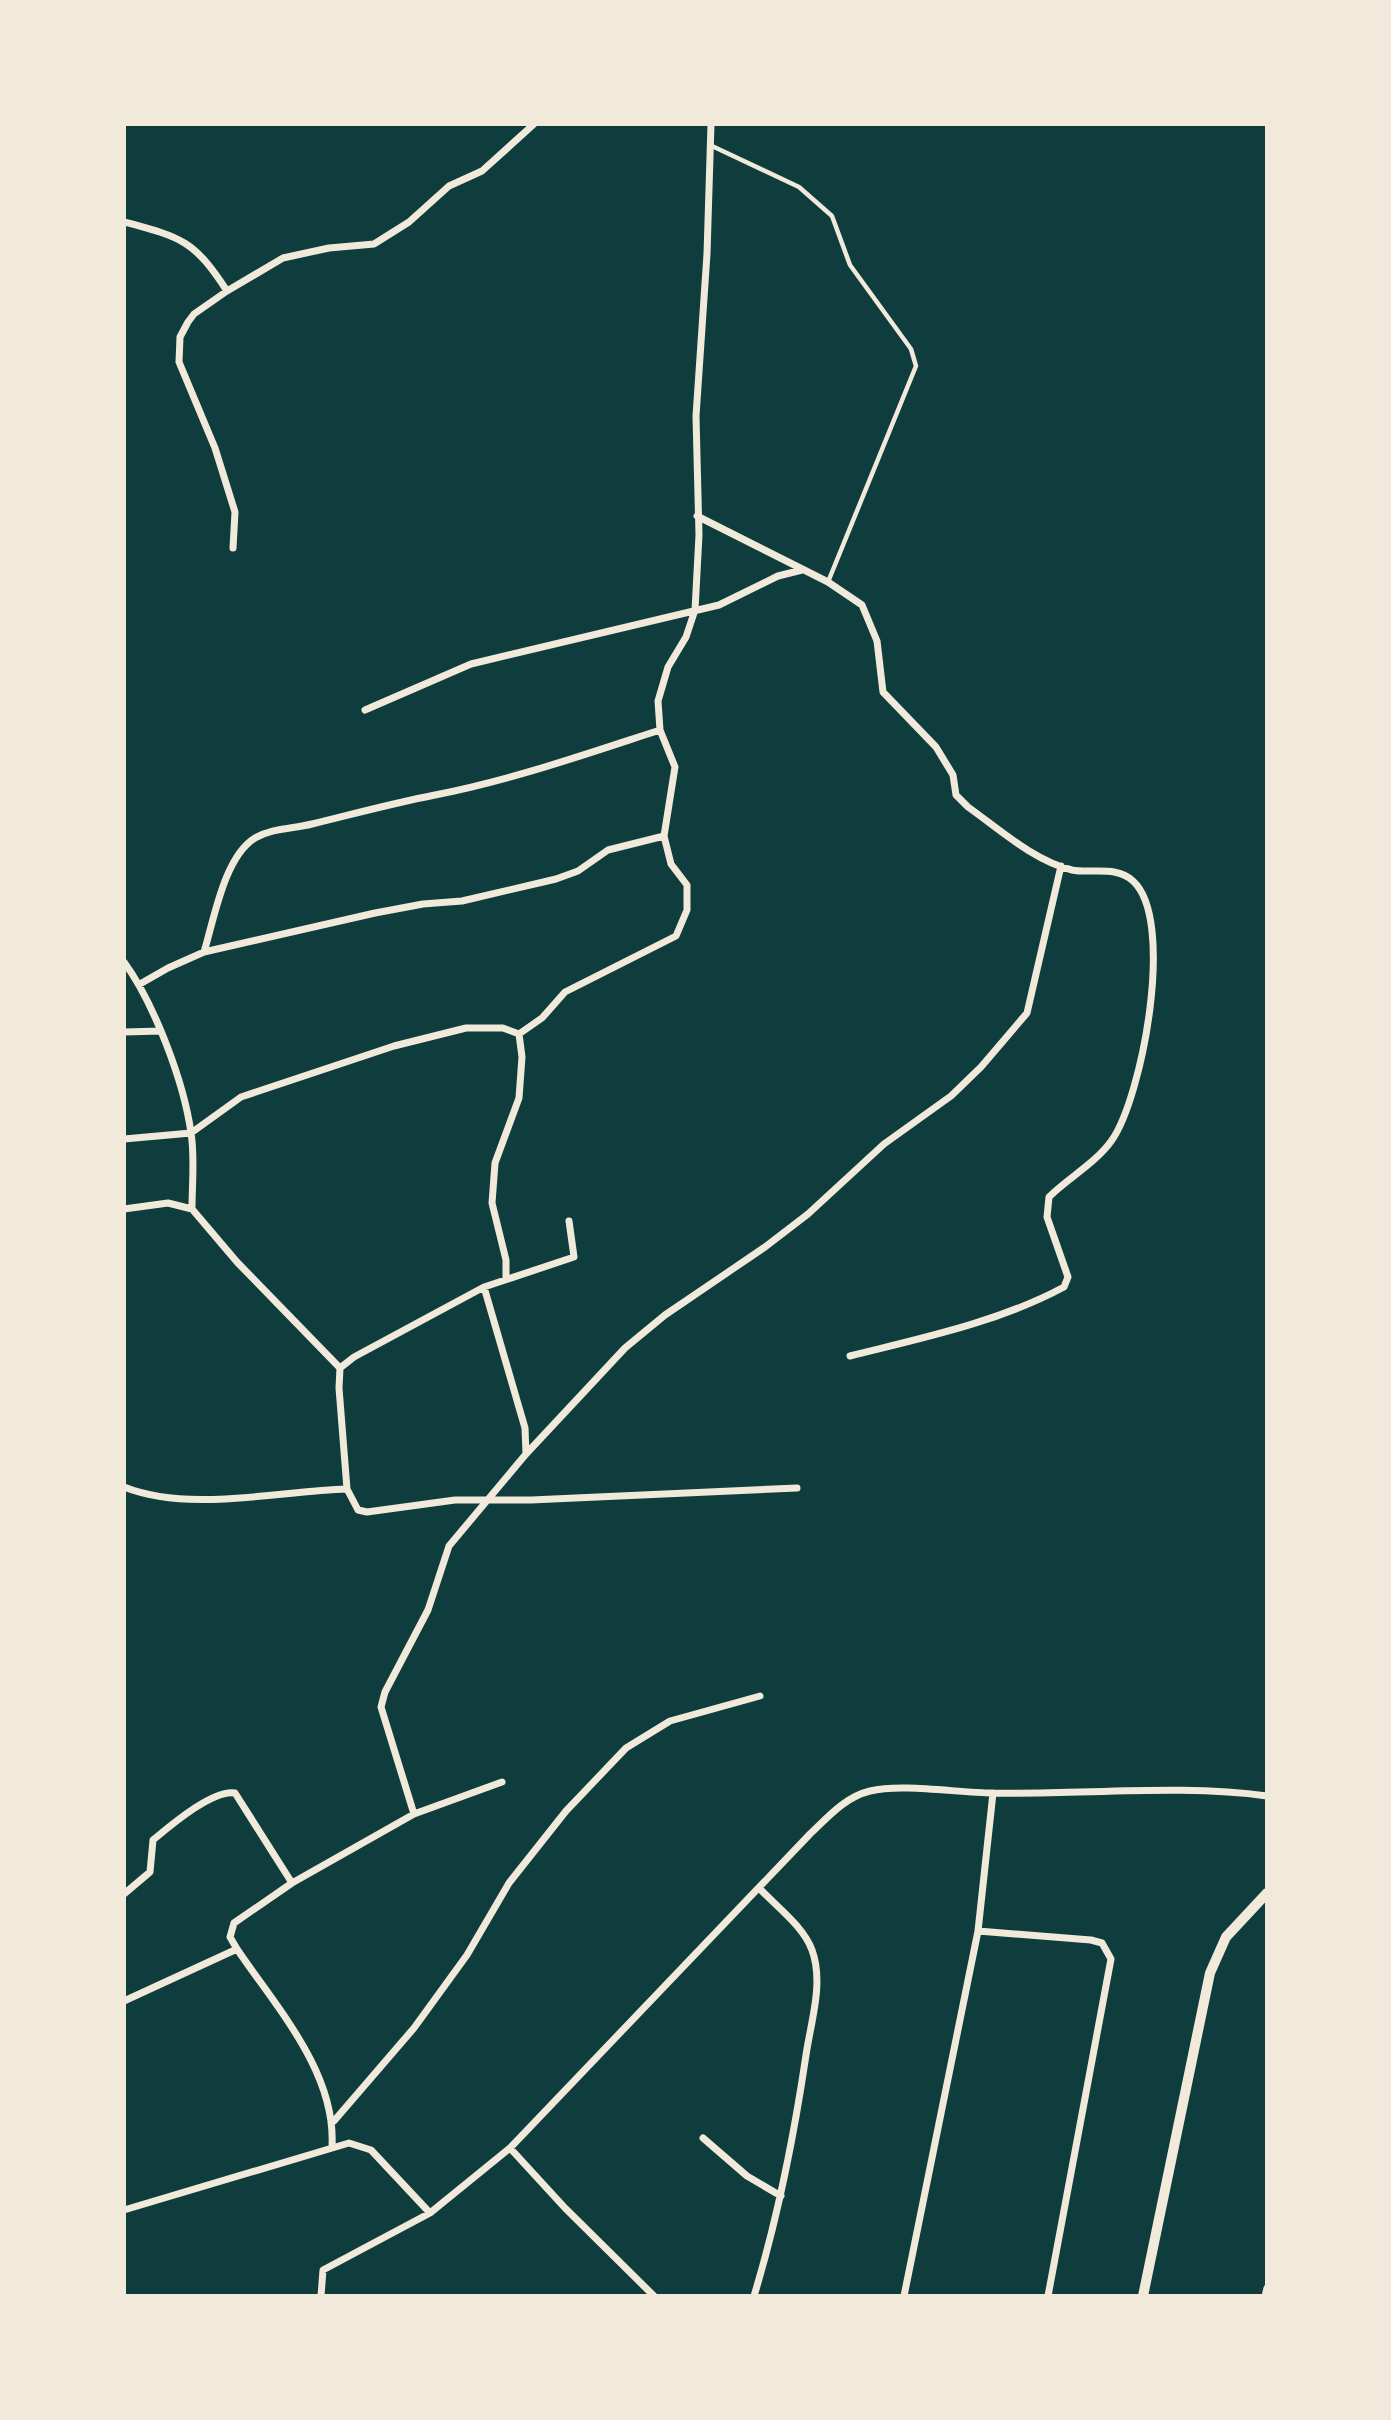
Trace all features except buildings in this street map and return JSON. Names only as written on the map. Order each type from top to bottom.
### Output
[{"type":"street","points":[[233,548],[235,512],[215,448],[179,362],[180,337],[188,322],[194,314],[227,291],[283,258],[329,248],[374,244],[409,222],[449,186],[482,171],[534,124]]},
{"type":"street","points":[[519,1034],[542,1018],[565,992],[676,936],[687,910],[687,885],[671,864],[664,836],[675,767],[660,730],[658,701],[668,667],[686,637],[695,610],[696,415],[712,146],[711,124]]},
{"type":"street","points":[[124,222],[171,234],[197,249],[227,291]]},
{"type":"street","points":[[697,516],[828,582],[862,606],[877,641],[883,692],[946,762],[956,795],[1004,832],[1061,866],[1075,871],[1108,871],[1131,879],[1145,895],[1152,933],[1154,989],[1122,1123],[1110,1142],[1049,1198],[1048,1217],[1068,1277],[1064,1287],[1036,1302],[988,1318],[850,1356]]},
{"type":"street","points":[[365,710],[471,664],[719,606],[778,576],[802,570]]},
{"type":"street","points":[[204,952],[220,894],[236,860],[254,839],[277,830],[308,825],[384,804],[497,781],[660,730]]},
{"type":"street","points":[[139,985],[204,952],[375,913],[423,904],[462,901],[556,879],[578,871],[608,850],[664,836]]},
{"type":"street","points":[[414,1814],[381,1707],[385,1692],[428,1610],[449,1546],[526,1454],[625,1348],[665,1315],[765,1247],[808,1214],[884,1144],[951,1096],[981,1067],[1027,1013],[1061,866]]},
{"type":"street","points":[[124,962],[152,1005],[191,1133],[192,1209]]},
{"type":"street","points":[[124,1139],[191,1133],[209,1117],[241,1097],[394,1046],[466,1028],[503,1028],[519,1034]]},
{"type":"street","points":[[124,1032],[161,1031]]},
{"type":"street","points":[[506,1279],[506,1260],[492,1203],[495,1163],[519,1098],[522,1057],[519,1034]]},
{"type":"street","points":[[124,1209],[168,1203],[192,1209],[237,1262],[340,1368],[339,1388],[347,1489],[358,1510],[367,1512],[490,1498],[531,1500],[797,1488]]},
{"type":"street","points":[[340,1368],[354,1357],[485,1287],[574,1257],[569,1220]]},
{"type":"street","points":[[485,1287],[526,1427],[526,1454]]},
{"type":"street","points":[[124,1487],[148,1496],[183,1499],[347,1489]]},
{"type":"street","points":[[334,2121],[414,2028],[467,1955],[517,1872],[566,1811],[626,1748],[670,1721],[760,1696]]},
{"type":"street","points":[[332,2146],[334,2121],[321,2078],[230,1937],[234,1923],[292,1883],[414,1814],[502,1782]]},
{"type":"street","points":[[321,2296],[323,2270],[430,2213],[510,2148],[837,1808],[858,1794],[876,1790],[993,1793],[1196,1792],[1267,1796]]},
{"type":"street","points":[[124,1894],[153,1867],[153,1840],[216,1794],[229,1792],[235,1793],[292,1883]]},
{"type":"street","points":[[904,2296],[978,1931],[993,1793]]},
{"type":"street","points":[[754,2296],[781,2196],[811,2032],[817,1967],[806,1937],[760,1889]]},
{"type":"street","points":[[1143,2296],[1210,1973],[1226,1937],[1267,1893]]},
{"type":"street","points":[[978,1931],[1091,1940],[1102,1943],[1111,1959],[1048,2296]]},
{"type":"street","points":[[124,2001],[237,1949]]},
{"type":"street","points":[[703,2138],[747,2176],[781,2196]]},
{"type":"street","points":[[124,2210],[349,2143],[371,2150],[430,2213]]},
{"type":"street","points":[[510,2148],[565,2208],[654,2296]]},
{"type":"street","points":[[1265,2296],[1267,2288]]},
{"type":"street","points":[[641,2296],[646,2289]]},
{"type":"lane","points":[[712,146],[799,187],[832,216],[850,265],[911,349],[916,366],[828,582]]}]
